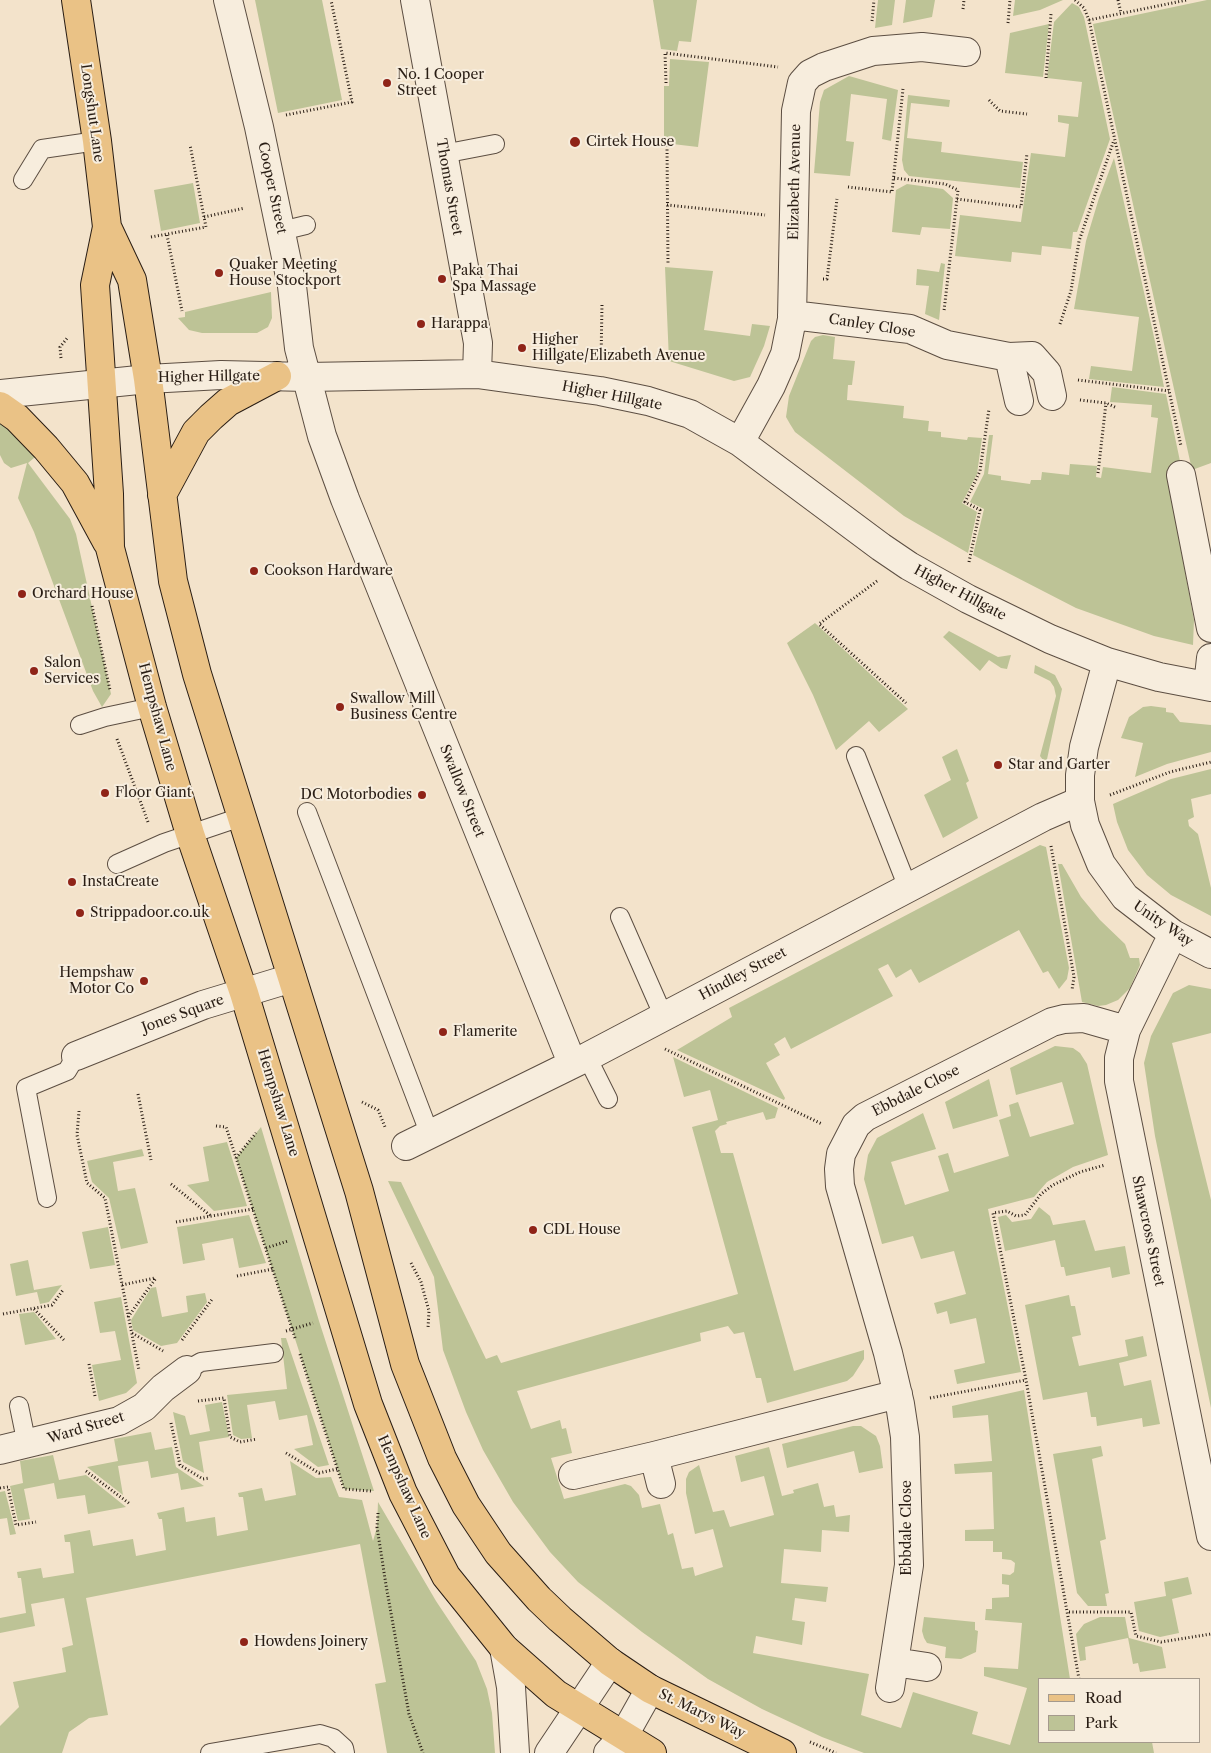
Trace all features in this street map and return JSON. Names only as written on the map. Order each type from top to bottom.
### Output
[{"type":"main road","name":"Longshut Lane","points":[[76,0],[97,141],[107,227],[95,285],[101,383]]},
{"type":"main road","name":"Longshut Lane","points":[[107,227],[132,280],[148,379]]},
{"type":"main road","points":[[162,495],[196,432],[228,402],[277,376]]},
{"type":"main road","points":[[148,379],[173,581],[197,674],[359,1192],[405,1364],[442,1458],[466,1505],[498,1552],[539,1599],[610,1662],[650,1689]]},
{"type":"main road","name":"Hempshaw Lane","points":[[101,383],[109,494],[110,548],[152,707],[190,834],[244,993],[368,1404],[403,1493],[446,1576],[504,1648],[556,1694],[578,1708],[615,1745]]},
{"type":"main road","points":[[0,406],[17,418],[46,448],[75,483],[110,548]]},
{"type":"main road","name":"St. Marys Way","points":[[650,1689],[782,1753]]},
{"type":"main road","points":[[615,1745],[652,1753]]},
{"type":"street","name":"Cooper Street","points":[[228,0],[244,63],[293,228],[292,286],[299,348],[307,377]]},
{"type":"street","name":"Thomas Street","points":[[421,1],[443,154],[478,343],[477,374]]},
{"type":"street","name":"Elizabeth Avenue","points":[[740,442],[771,386],[785,354],[792,315],[796,111],[802,83],[810,74],[824,66],[873,51],[922,47],[966,52]]},
{"type":"street","name":"Canley Close","points":[[792,315],[910,329],[948,345],[1009,357],[1032,356],[1050,386]]},
{"type":"street","points":[[1009,357],[1019,401]]},
{"type":"street","name":"Higher Hillgate","points":[[0,394],[101,383],[221,375],[307,377],[477,374],[600,390],[648,400],[690,414],[740,442],[909,566],[968,598],[1050,639],[1107,662],[1159,678],[1209,686]]},
{"type":"street","name":"Swallow Street","points":[[307,377],[322,436],[345,499],[579,1060]]},
{"type":"street","points":[[1181,475],[1211,628]]},
{"type":"street","points":[[1209,686],[1211,658]]},
{"type":"street","name":"Unity Way","points":[[1107,662],[1084,747],[1080,775],[1080,801],[1084,826],[1101,864],[1125,898],[1173,934],[1211,954]]},
{"type":"street","name":"Hindley Street","points":[[418,1140],[579,1060],[1043,817],[1080,801]]},
{"type":"street","name":"Shawcross Street","points":[[1173,934],[1126,1030],[1119,1058],[1119,1081],[1211,1536]]},
{"type":"street","name":"Jones Square","points":[[76,1056],[203,1005],[292,978]]},
{"type":"street","name":"Ebbdale Close","points":[[927,1667],[892,1675],[907,1586],[910,1546],[905,1437],[899,1399],[876,1310],[840,1186],[839,1169],[841,1154],[856,1125],[865,1117],[1061,1019],[1084,1018],[1126,1030]]},
{"type":"street","name":"Ward Street","points":[[0,1450],[119,1421],[144,1407],[185,1358]]},
{"type":"street","points":[[573,1474],[899,1399]]},
{"type":"street","points":[[654,1456],[660,1484]]},
{"type":"street","points":[[504,1648],[511,1687],[515,1753]]},
{"type":"street","points":[[549,1753],[610,1662]]},
{"type":"street","points":[[615,1745],[650,1689]]},
{"type":"lane","points":[[23,180],[42,149],[97,141]]},
{"type":"lane","points":[[443,154],[495,144]]},
{"type":"lane","points":[[80,725],[105,717],[152,707]]},
{"type":"lane","points":[[856,756],[908,888]]},
{"type":"lane","points":[[307,812],[418,1140]]},
{"type":"lane","points":[[117,864],[164,843],[241,817]]},
{"type":"lane","points":[[620,917],[652,1021]]},
{"type":"lane","points":[[47,1198],[26,1088],[67,1071],[76,1056]]},
{"type":"lane","points":[[579,1060],[608,1099]]},
{"type":"lane","name":"Ward Street","points":[[185,1358],[201,1362],[274,1353]]},
{"type":"lane","points":[[19,1406],[26,1445]]},
{"type":"lane","points":[[210,1753],[320,1734],[333,1738],[344,1748],[345,1753]]},
{"type":"path","points":[[283,115],[352,102],[331,0]]},
{"type":"path","points":[[871,27],[874,0]]},
{"type":"path","points":[[963,9],[964,0]]},
{"type":"path","points":[[1008,23],[1010,0]]},
{"type":"path","points":[[1075,0],[1084,8],[1089,20],[1186,467],[1181,475]]},
{"type":"path","points":[[1118,0],[1121,13]]},
{"type":"path","points":[[1089,20],[1188,0]]},
{"type":"path","points":[[1046,78],[1051,14]]},
{"type":"path","points":[[666,83],[665,53],[778,66],[784,70]]},
{"type":"path","points":[[848,187],[892,192],[904,89]]},
{"type":"path","points":[[989,100],[1000,110],[1027,114]]},
{"type":"path","points":[[1060,324],[1071,291],[1079,241],[1114,140]]},
{"type":"path","points":[[151,237],[206,227],[190,145]]},
{"type":"path","points":[[667,146],[668,264]]},
{"type":"path","points":[[957,199],[1021,207],[1027,153]]},
{"type":"path","points":[[894,178],[945,184],[958,190],[943,317]]},
{"type":"path","points":[[821,278],[828,279],[837,199]]},
{"type":"path","points":[[667,205],[769,216]]},
{"type":"path","points":[[204,216],[251,207]]},
{"type":"path","points":[[167,235],[182,311]]},
{"type":"path","points":[[600,390],[602,304]]},
{"type":"path","points":[[1050,386],[1169,391]]},
{"type":"path","points":[[1050,386],[1117,408]]},
{"type":"path","points":[[969,562],[980,510],[965,502],[980,471],[990,402]]},
{"type":"path","points":[[1098,473],[1106,403]]},
{"type":"path","points":[[877,581],[819,624],[906,703]]},
{"type":"path","points":[[90,597],[111,694]]},
{"type":"path","points":[[112,733],[116,736],[152,831]]},
{"type":"path","points":[[1080,801],[1107,796],[1170,772],[1211,762]]},
{"type":"path","points":[[1049,838],[1074,977],[1072,992],[1068,996]]},
{"type":"path","points":[[652,1021],[652,1042],[825,1126]]},
{"type":"path","points":[[138,1094],[151,1160]]},
{"type":"path","points":[[361,1101],[378,1110],[396,1151],[418,1140]]},
{"type":"path","points":[[79,1111],[77,1135],[87,1183],[105,1198],[140,1378]]},
{"type":"path","points":[[216,1126],[226,1127],[296,1339]]},
{"type":"path","points":[[236,1158],[261,1127]]},
{"type":"path","points":[[1079,1678],[1069,1612],[993,1213],[1007,1211],[1016,1216],[1024,1215],[1041,1194],[1054,1186],[1080,1172],[1107,1164]]},
{"type":"path","points":[[171,1184],[211,1216]]},
{"type":"path","points":[[176,1222],[253,1209]]},
{"type":"path","points":[[266,1248],[295,1239]]},
{"type":"path","points":[[237,1276],[273,1270]]},
{"type":"path","points":[[122,1285],[156,1278],[128,1318]]},
{"type":"path","points":[[3,1314],[52,1305],[63,1290]]},
{"type":"path","points":[[185,1358],[182,1340],[213,1298]]},
{"type":"path","points":[[33,1309],[64,1340]]},
{"type":"path","points":[[132,1333],[164,1351]]},
{"type":"path","points":[[299,1349],[344,1488],[374,1491]]},
{"type":"path","points":[[89,1364],[96,1398]]},
{"type":"path","points":[[899,1399],[1026,1380]]},
{"type":"path","points":[[194,1402],[224,1398],[230,1438],[240,1442],[257,1440]]},
{"type":"path","points":[[170,1418],[180,1465],[203,1479],[210,1478]]},
{"type":"path","points":[[286,1453],[319,1473],[338,1469]]},
{"type":"path","points":[[86,1471],[130,1504]]},
{"type":"path","points":[[0,1488],[8,1487],[16,1525],[36,1522]]},
{"type":"path","points":[[378,1510],[377,1527],[384,1576],[409,1714],[422,1753]]},
{"type":"path","points":[[1069,1612],[1131,1612],[1136,1636],[1161,1642],[1211,1634]]},
{"type":"green space","points":[[255,0],[322,0],[342,100],[278,113]]},
{"type":"green space","points":[[653,0],[697,0],[691,42],[679,41],[677,51],[661,49]]},
{"type":"green space","points":[[878,0],[895,0],[892,25],[875,28]]},
{"type":"green space","points":[[906,0],[935,0],[932,17],[903,23]]},
{"type":"green space","points":[[1015,0],[1063,0],[1040,10],[1013,16]]},
{"type":"green space","points":[[1211,0],[1211,463],[1192,470],[1093,24]]},
{"type":"green space","points":[[1072,3],[1079,7],[1084,17],[1110,139],[1077,232],[1073,232],[1071,249],[1042,246],[1041,255],[1012,252],[1011,262],[955,256],[960,215],[1021,222],[1031,153],[1065,157],[1069,124],[1058,122],[1058,115],[1078,117],[1082,82],[1047,78],[1054,22]]},
{"type":"green space","points":[[1049,24],[1043,77],[1005,73],[1010,33]]},
{"type":"green space","points":[[670,59],[709,62],[698,147],[664,143],[664,86],[669,86]]},
{"type":"green space","points":[[849,76],[898,90],[891,141],[882,139],[887,99],[851,94],[846,141],[854,142],[850,176],[814,173],[820,102],[824,90]]},
{"type":"green space","points":[[908,95],[950,100],[949,107],[911,103],[907,138],[942,142],[941,152],[1023,162],[1020,188],[909,176],[904,170],[902,160]]},
{"type":"green space","points":[[1114,158],[1164,387],[1089,379],[1091,366],[1132,371],[1139,317],[1074,309],[1086,241]]},
{"type":"green space","points":[[193,183],[200,223],[161,231],[154,190]]},
{"type":"green space","points":[[907,184],[943,189],[953,198],[950,229],[922,227],[920,235],[892,232],[896,190]]},
{"type":"green space","points":[[941,263],[945,264],[939,320],[925,314],[929,286],[916,285],[917,269],[939,272]]},
{"type":"green space","points":[[665,267],[713,271],[704,330],[750,336],[752,324],[770,326],[764,346],[750,377],[734,381],[669,361]]},
{"type":"green space","points":[[271,292],[272,318],[268,327],[257,333],[202,333],[189,330],[178,318],[185,317],[185,312]]},
{"type":"green space","points":[[823,335],[835,337],[833,359],[855,361],[852,385],[848,385],[847,400],[904,406],[903,418],[929,421],[928,431],[941,432],[941,437],[967,440],[968,437],[982,438],[977,474],[962,503],[977,512],[968,553],[904,516],[795,432],[786,417],[789,396],[811,341],[815,337]]},
{"type":"green space","points":[[1112,387],[1166,394],[1181,466],[1169,470],[1178,534],[1194,620],[1193,645],[1154,636],[1076,608],[973,555],[984,509],[970,502],[984,474],[989,435],[993,435],[988,474],[1001,476],[1001,480],[1030,484],[1031,480],[1041,480],[1042,472],[1069,475],[1070,464],[1097,466],[1096,477],[1101,478],[1103,467],[1151,473],[1158,418],[1151,417],[1152,405],[1110,402]]},
{"type":"green space","points":[[0,406],[46,448],[28,463],[70,519],[76,534],[111,694],[102,707],[93,691],[34,532],[18,498],[27,463],[11,468],[4,463],[0,455]]},
{"type":"green space","points":[[815,623],[908,709],[879,732],[869,721],[836,750],[813,695],[787,643]]},
{"type":"green space","points":[[949,631],[998,657],[1011,655],[1007,669],[1001,668],[989,660],[980,671],[943,637]]},
{"type":"green space","points":[[1035,665],[1055,675],[1062,689],[1046,764],[1040,756],[1056,696],[1050,681],[1034,673]]},
{"type":"green space","points":[[1143,707],[1166,708],[1166,712],[1173,713],[1180,722],[1211,725],[1211,752],[1167,764],[1135,777],[1143,743],[1121,738],[1129,717]]},
{"type":"green space","points":[[957,749],[969,781],[966,783],[978,818],[943,838],[924,795],[951,780],[942,757]]},
{"type":"green space","points":[[1211,769],[1211,794],[1191,799],[1194,817],[1188,820],[1189,826],[1198,834],[1211,888],[1211,916],[1171,895],[1147,875],[1128,850],[1117,822],[1113,804],[1171,779]]},
{"type":"green space","points":[[1040,845],[1046,847],[1069,968],[1067,979],[1059,989],[1048,971],[1043,973],[1019,930],[919,983],[911,969],[896,978],[888,964],[878,969],[893,996],[791,1049],[785,1037],[774,1044],[780,1055],[766,1063],[785,1098],[784,1100],[677,1050],[732,1017],[729,1008]]},
{"type":"green space","points":[[1058,864],[1062,864],[1081,897],[1100,920],[1125,944],[1130,958],[1139,958],[1140,965],[1130,988],[1118,1000],[1106,1005],[1098,1006],[1082,1002]]},
{"type":"green space","points":[[1189,985],[1211,989],[1211,1033],[1172,1043],[1211,1200],[1211,1408],[1155,1136],[1144,1063],[1151,1036],[1173,993]]},
{"type":"green space","points":[[1055,1046],[1073,1048],[1080,1053],[1087,1064],[1108,1155],[1073,1167],[1047,1182],[1034,1197],[988,1209],[1021,1372],[957,1384],[954,1370],[985,1363],[976,1318],[950,1324],[947,1311],[937,1314],[934,1303],[966,1294],[954,1251],[921,1259],[913,1236],[882,1244],[864,1179],[868,1155],[877,1138],[923,1113],[936,1149],[891,1162],[905,1205],[949,1191],[938,1156],[948,1153],[954,1173],[1009,1156],[999,1120],[1011,1116],[1009,1105],[1018,1102],[1030,1137],[1074,1124],[1062,1082],[1016,1095],[1010,1068]]},
{"type":"green space","points":[[673,1057],[778,1108],[775,1118],[766,1120],[763,1112],[726,1122],[727,1124],[720,1126],[715,1131],[721,1153],[733,1153],[794,1371],[864,1350],[864,1359],[853,1376],[847,1381],[767,1403],[761,1378],[756,1378],[744,1332],[734,1334],[728,1326],[700,1333],[701,1341],[517,1391],[531,1429],[560,1420],[562,1429],[566,1428],[572,1453],[551,1458],[564,1499],[625,1484],[631,1486],[639,1495],[642,1508],[660,1504],[668,1535],[673,1533],[682,1569],[693,1567],[695,1576],[723,1567],[713,1529],[695,1534],[686,1493],[686,1479],[689,1472],[699,1465],[713,1512],[724,1510],[730,1527],[774,1515],[764,1476],[741,1482],[735,1456],[769,1447],[782,1496],[794,1493],[793,1490],[818,1483],[824,1507],[834,1505],[836,1517],[850,1515],[849,1532],[822,1530],[821,1552],[784,1549],[781,1583],[828,1587],[826,1602],[795,1598],[792,1620],[805,1622],[802,1645],[756,1636],[753,1653],[869,1674],[861,1715],[901,1728],[913,1692],[978,1712],[972,1734],[1010,1745],[1027,1688],[984,1676],[984,1667],[1018,1669],[1022,1623],[985,1620],[986,1609],[992,1609],[992,1598],[1009,1597],[1009,1585],[1002,1584],[1002,1574],[1010,1575],[1014,1572],[1015,1563],[1011,1560],[1002,1559],[1002,1552],[993,1552],[993,1541],[965,1541],[965,1530],[994,1529],[992,1472],[955,1474],[954,1464],[992,1461],[988,1415],[953,1418],[952,1406],[1024,1390],[1070,1678],[1038,1678],[1038,1743],[1152,1743],[1154,1753],[864,1753],[822,1737],[762,1709],[708,1679],[642,1632],[578,1582],[550,1552],[513,1502],[483,1450],[466,1412],[443,1350],[434,1277],[388,1181],[401,1182],[486,1359],[497,1355],[501,1363],[738,1294],[692,1127],[718,1120],[710,1090],[684,1097]]},
{"type":"green space","points":[[989,1079],[998,1116],[953,1129],[945,1102]]},
{"type":"green space","points":[[261,1127],[319,1321],[374,1491],[344,1489],[236,1158]]},
{"type":"green space","points":[[227,1142],[247,1206],[214,1211],[187,1185],[209,1181],[203,1147]]},
{"type":"green space","points":[[142,1149],[144,1156],[113,1162],[118,1191],[135,1188],[148,1243],[121,1249],[109,1198],[92,1182],[87,1161]]},
{"type":"green space","points":[[1039,1207],[1050,1216],[1053,1225],[1085,1220],[1095,1251],[1125,1246],[1130,1274],[1112,1278],[1110,1267],[1066,1276],[1064,1267],[1061,1267],[1055,1240],[1005,1251],[998,1217],[1006,1215],[1012,1222],[1031,1219]]},
{"type":"green space","points":[[249,1215],[266,1263],[239,1268],[233,1238],[202,1244],[205,1260],[183,1264],[177,1227]]},
{"type":"green space","points":[[108,1227],[115,1265],[90,1269],[82,1232]]},
{"type":"green space","points":[[28,1260],[34,1290],[62,1285],[49,1302],[40,1304],[37,1292],[16,1296],[10,1264]]},
{"type":"green space","points":[[156,1287],[162,1317],[188,1312],[186,1296],[205,1293],[207,1302],[177,1343],[161,1346],[133,1330],[131,1320],[151,1288]]},
{"type":"green space","points":[[1069,1295],[1071,1306],[1075,1306],[1081,1335],[1072,1337],[1079,1366],[1128,1356],[1125,1340],[1143,1336],[1147,1356],[1119,1363],[1124,1386],[1151,1380],[1160,1424],[1143,1427],[1142,1418],[1097,1426],[1096,1417],[1091,1417],[1087,1392],[1043,1400],[1025,1305]]},
{"type":"green space","points":[[121,1297],[137,1383],[126,1393],[99,1401],[92,1365],[121,1360],[115,1331],[100,1333],[94,1302]]},
{"type":"green space","points":[[34,1312],[56,1339],[25,1345],[19,1314]]},
{"type":"green space","points":[[281,1338],[286,1338],[329,1465],[318,1467],[294,1449],[313,1445],[307,1415],[279,1420],[275,1401],[247,1405],[252,1438],[241,1439],[233,1435],[227,1395],[287,1389]]},
{"type":"green space","points":[[222,1402],[229,1437],[199,1442],[204,1473],[183,1462],[173,1412],[185,1416],[190,1435],[210,1431],[205,1405]]},
{"type":"green space","points":[[853,1426],[861,1426],[876,1436],[880,1446],[883,1468],[859,1473],[854,1451],[787,1468],[782,1444]]},
{"type":"green space","points":[[151,1432],[155,1450],[172,1447],[176,1467],[204,1486],[181,1490],[178,1473],[151,1478],[148,1461],[118,1466],[123,1495],[87,1467],[118,1461],[114,1439]]},
{"type":"green space","points":[[1101,1446],[1103,1456],[1092,1459],[1106,1539],[1100,1541],[1109,1593],[1105,1594],[1107,1606],[1088,1606],[1077,1593],[1053,1454]]},
{"type":"green space","points":[[53,1455],[59,1480],[86,1475],[126,1507],[88,1514],[85,1495],[57,1499],[54,1483],[24,1489],[30,1519],[18,1521],[10,1486],[23,1483],[20,1461]]},
{"type":"green space","points":[[290,1461],[316,1478],[331,1477],[339,1497],[362,1500],[373,1541],[377,1527],[378,1502],[436,1601],[476,1661],[487,1689],[492,1713],[495,1753],[387,1753],[375,1684],[386,1682],[360,1544],[86,1598],[108,1715],[89,1718],[69,1732],[62,1753],[0,1753],[0,1726],[19,1707],[13,1682],[66,1672],[62,1648],[73,1645],[64,1598],[31,1604],[35,1626],[0,1633],[0,1618],[26,1613],[21,1578],[18,1578],[17,1572],[41,1568],[43,1578],[74,1573],[70,1542],[65,1542],[64,1535],[90,1530],[93,1546],[133,1539],[136,1556],[166,1550],[162,1519],[159,1519],[157,1513],[184,1507],[186,1522],[215,1517],[217,1536],[248,1530],[243,1497],[239,1497],[238,1493],[262,1488],[265,1501],[296,1495]]},
{"type":"green space","points":[[5,1491],[16,1534],[10,1535],[7,1518],[0,1519],[0,1492]]},
{"type":"green space","points":[[1188,1577],[1192,1594],[1172,1599],[1179,1633],[1160,1637],[1139,1631],[1134,1602],[1166,1596],[1164,1582]]},
{"type":"green space","points":[[924,1617],[975,1622],[975,1630],[978,1631],[976,1652],[961,1659],[945,1658],[946,1647],[927,1643],[924,1638],[922,1631]]},
{"type":"green space","points":[[1100,1617],[1125,1617],[1129,1638],[1162,1647],[1166,1668],[1140,1672],[1138,1663],[1133,1664],[1128,1638],[1085,1647],[1086,1660],[1080,1661],[1076,1634],[1084,1624]]},
{"type":"place","name":"No. 1 Cooper Street","points":[[387,83]]},
{"type":"place","name":"Cirtek House","points":[[575,142]]},
{"type":"place","name":"Quaker Meeting House Stockport","points":[[219,273]]},
{"type":"place","name":"Paka Thai Spa Massage","points":[[442,279]]},
{"type":"place","name":"Harappa","points":[[421,324]]},
{"type":"place","name":"Higher Hillgate/Elizabeth Avenue","points":[[522,348]]},
{"type":"place","name":"Cookson Hardware","points":[[254,571]]},
{"type":"place","name":"Orchard House","points":[[22,594]]},
{"type":"place","name":"Salon Services","points":[[34,671]]},
{"type":"place","name":"Swallow Mill Business Centre","points":[[340,707]]},
{"type":"place","name":"Star and Garter","points":[[998,765]]},
{"type":"place","name":"Floor Giant","points":[[105,793]]},
{"type":"place","name":"DC Motorbodies","points":[[422,795]]},
{"type":"place","name":"InstaCreate","points":[[72,882]]},
{"type":"place","name":"Strippadoor.co.uk","points":[[80,913]]},
{"type":"place","name":"Hempshaw Motor Co","points":[[144,981]]},
{"type":"place","name":"Flamerite","points":[[443,1032]]},
{"type":"place","name":"CDL House","points":[[533,1230]]},
{"type":"place","name":"Howdens Joinery","points":[[244,1642]]}]
